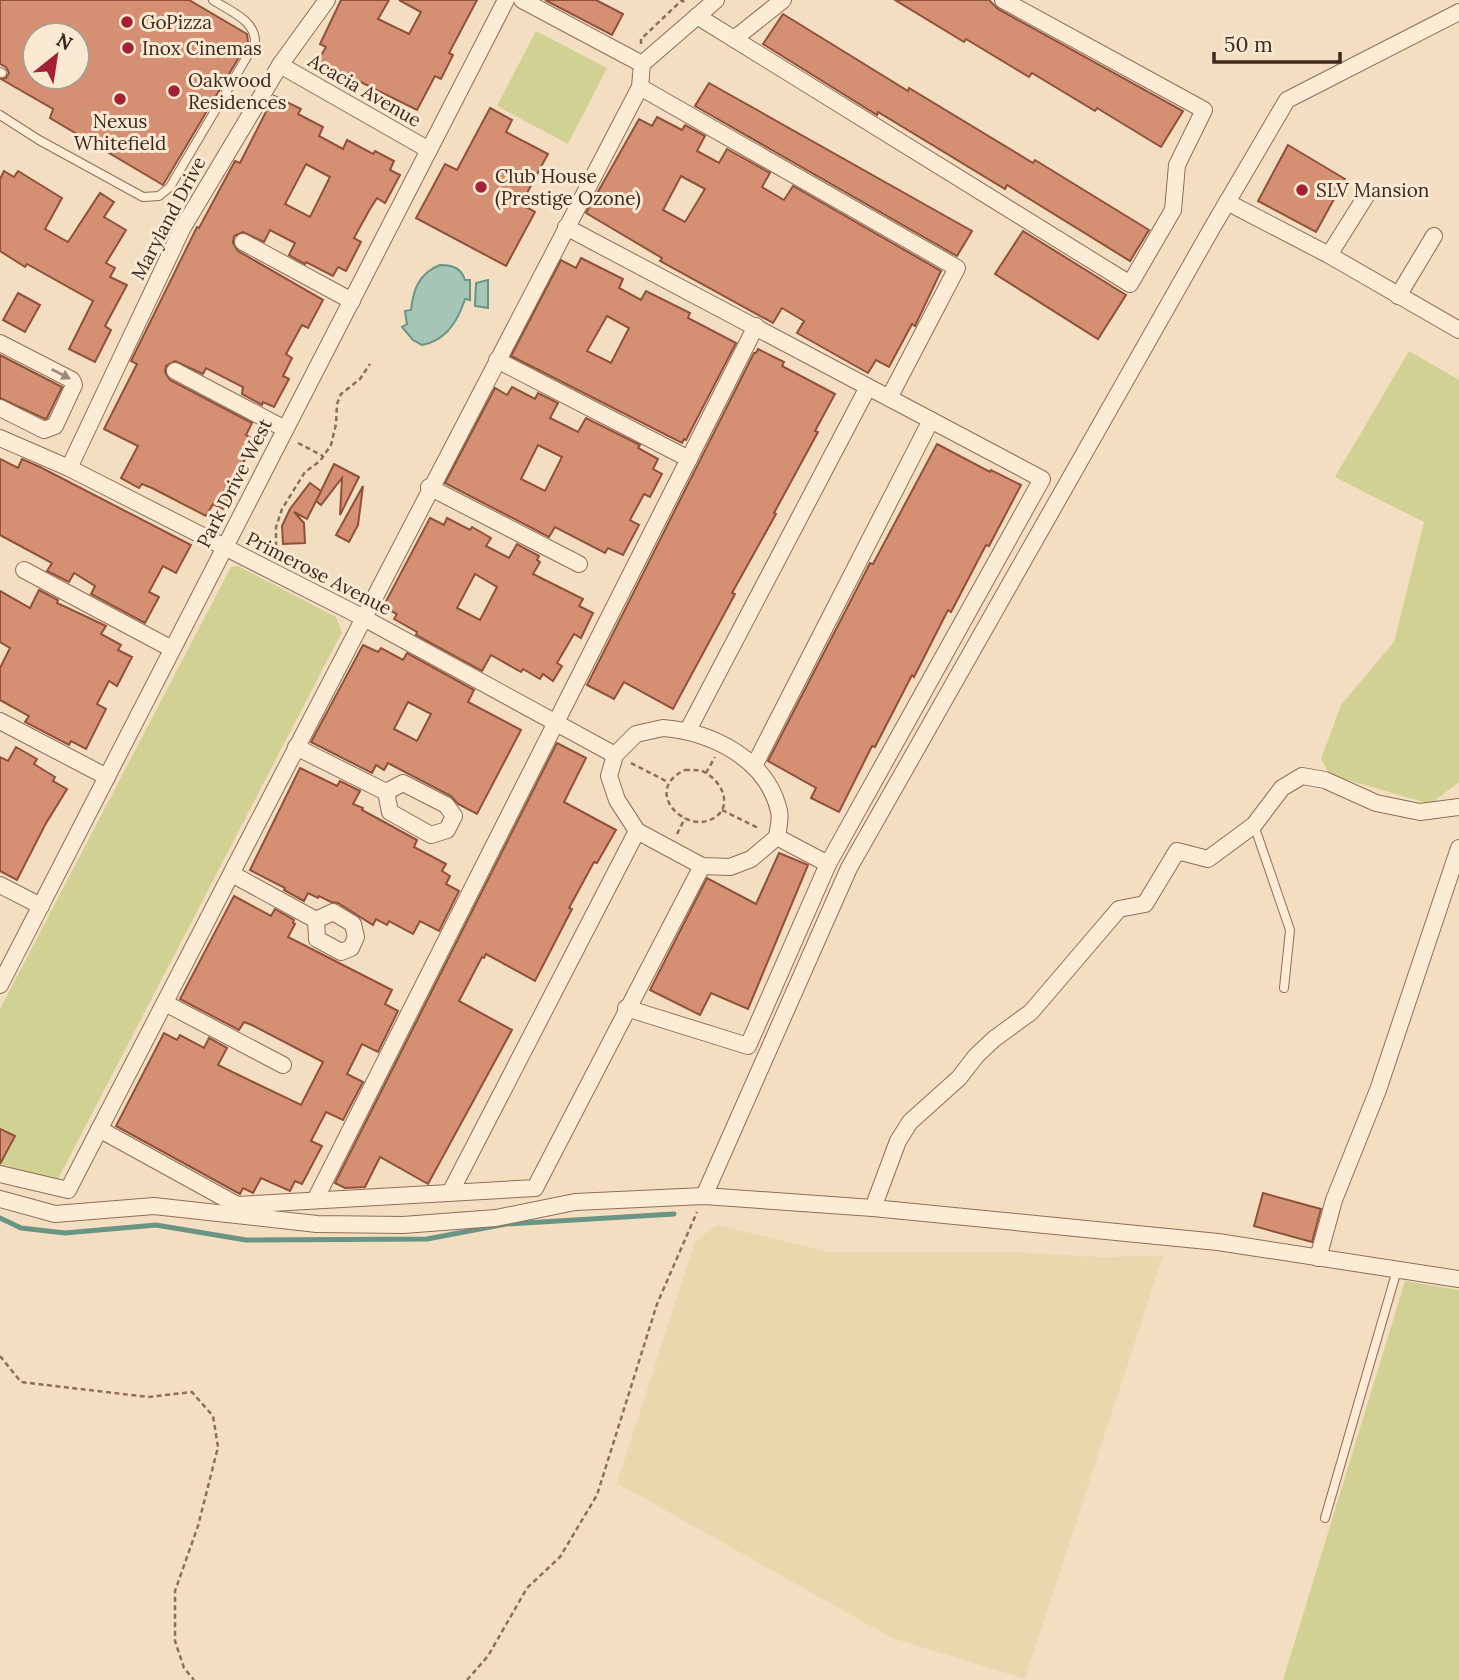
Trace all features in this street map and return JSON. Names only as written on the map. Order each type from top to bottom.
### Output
[{"type":"street","name":"Maryland Drive","points":[[69,468],[182,229],[280,65],[327,0]]},
{"type":"street","name":"Park Drive West","points":[[0,985],[506,0]]},
{"type":"street","points":[[522,0],[642,64]]},
{"type":"street","points":[[0,1174],[68,1190],[429,487],[640,86],[642,64],[716,0]]},
{"type":"street","points":[[734,39],[783,0]]},
{"type":"street","points":[[697,16],[1130,284],[1174,210],[1177,164],[1205,110],[1003,0]]},
{"type":"street","points":[[704,1196],[849,868],[1287,100],[1459,12]]},
{"type":"street","name":"Acacia Avenue","points":[[280,65],[429,150]]},
{"type":"street","points":[[640,86],[957,268],[889,398]]},
{"type":"street","points":[[1329,255],[1366,196]]},
{"type":"street","points":[[1227,202],[1329,255],[1459,330]]},
{"type":"street","points":[[566,227],[1042,479],[828,864],[748,1046],[626,1008]]},
{"type":"street","points":[[1398,296],[1434,236]]},
{"type":"street","points":[[243,242],[352,300]]},
{"type":"street","points":[[315,1200],[756,326]]},
{"type":"street","points":[[0,343],[74,383],[55,426],[50,429],[44,430],[0,408]]},
{"type":"street","points":[[497,360],[689,459]]},
{"type":"street","points":[[175,371],[284,432]]},
{"type":"street","points":[[688,730],[868,387]]},
{"type":"street","points":[[754,766],[931,420]]},
{"type":"street","name":"Primerose Avenue","points":[[0,438],[69,468],[362,617],[615,755]]},
{"type":"street","points":[[429,487],[579,564]]},
{"type":"street","points":[[24,570],[172,649]]},
{"type":"street","points":[[0,721],[107,777]]},
{"type":"street","points":[[663,728],[688,730],[710,737],[736,752],[754,766],[770,786],[780,813],[776,837],[751,859],[730,867],[702,866],[637,831],[617,800],[610,776],[615,755],[636,734],[663,728]]},
{"type":"street","points":[[296,747],[386,792]]},
{"type":"street","points":[[873,1208],[898,1141],[910,1122],[960,1078],[976,1056],[1031,1012],[1119,909],[1145,904],[1177,851],[1208,859],[1254,825],[1282,788],[1302,776],[1325,780],[1376,803],[1420,812],[1459,807]]},
{"type":"street","points":[[450,1193],[637,831]]},
{"type":"street","points":[[776,837],[828,864]]},
{"type":"street","points":[[1318,1258],[1334,1200],[1378,1090],[1459,848]]},
{"type":"street","points":[[99,1129],[237,1205],[535,1188],[702,866]]},
{"type":"street","points":[[232,874],[316,920]]},
{"type":"street","points":[[0,884],[41,906]]},
{"type":"street","points":[[165,1003],[283,1065]]},
{"type":"street","points":[[0,1199],[55,1214],[154,1206],[317,1224],[403,1225],[496,1218],[575,1202],[704,1196],[873,1208],[1218,1242],[1459,1279]]},
{"type":"lane","points":[[0,115],[39,140],[143,197],[159,196],[170,187],[255,43],[256,35],[250,23],[213,0]]},
{"type":"lane","points":[[1254,825],[1290,930],[1284,988]]},
{"type":"lane","points":[[1325,1518],[1397,1270]]},
{"type":"path","points":[[276,555],[276,527],[282,509],[305,472],[323,456],[331,444],[341,394],[360,379],[370,364]]},
{"type":"path","points":[[284,432],[323,456]]},
{"type":"path","points":[[615,755],[668,782]]},
{"type":"path","points":[[685,770],[706,773],[723,791],[722,810],[707,821],[696,822],[685,818],[669,803],[666,793],[668,782],[675,774],[685,770]]},
{"type":"path","points":[[722,810],[776,837]]},
{"type":"path","points":[[672,843],[685,818]]},
{"type":"path","points":[[467,1680],[488,1656],[527,1588],[560,1558],[597,1495],[657,1304],[704,1196]]},
{"type":"path","points":[[0,1356],[20,1382],[148,1397],[192,1392],[213,1416],[218,1447],[198,1526],[175,1591],[175,1641],[184,1668],[194,1680]]},
{"type":"shaded area","points":[[536,31],[607,68],[568,144],[497,106]]},
{"type":"shaded area","points":[[440,265],[456,268],[465,280],[470,280],[470,300],[465,299],[450,329],[438,339],[422,345],[413,340],[402,327],[407,324],[405,311],[411,310],[413,296],[422,277]]},
{"type":"shaded area","points":[[488,280],[488,308],[475,306],[476,283]]},
{"type":"shaded area","points":[[1409,351],[1459,380],[1459,782],[1430,804],[1330,775],[1321,759],[1341,705],[1394,642],[1424,522],[1335,477]]},
{"type":"shaded area","points":[[238,566],[336,617],[342,632],[57,1181],[46,1183],[0,1164],[0,1009],[231,567]]},
{"type":"shaded area","points":[[717,1225],[829,1252],[1014,1252],[1099,1257],[1163,1256],[1025,1679],[892,1638],[617,1483],[695,1241]]},
{"type":"shaded area","points":[[1405,1281],[1459,1290],[1459,1680],[1283,1680]]},
{"type":"building","name":"Nexus Whitefield","points":[[0,0],[189,0],[247,34],[248,42],[163,185],[50,118],[53,109],[22,91],[91,91],[91,21],[21,21],[21,91],[1,79],[6,78],[9,73],[6,67],[0,64]]},
{"type":"building","points":[[341,0],[389,0],[378,19],[409,34],[421,12],[399,0],[477,0],[449,53],[453,55],[441,79],[435,76],[417,110],[318,61],[326,47],[320,44]]},
{"type":"building","points":[[545,0],[596,0],[623,14],[612,35]]},
{"type":"building","points":[[895,0],[989,0],[998,9],[1183,111],[1161,147],[1032,73],[1029,77],[966,39],[964,42]]},
{"type":"building","points":[[783,14],[908,91],[909,88],[1033,163],[1035,160],[1149,230],[1130,261],[1007,185],[1005,189],[878,112],[877,115],[763,44]]},
{"type":"building","points":[[709,83],[972,231],[957,256],[695,106]]},
{"type":"building","points":[[274,96],[301,109],[298,114],[323,127],[319,136],[343,149],[347,140],[373,154],[375,151],[394,161],[390,170],[400,175],[385,203],[377,198],[370,209],[354,238],[361,242],[346,271],[338,267],[333,276],[289,255],[295,243],[270,230],[264,242],[243,232],[234,236],[233,243],[238,251],[323,300],[308,328],[302,325],[286,354],[292,358],[283,376],[289,379],[274,407],[263,402],[262,405],[242,394],[243,387],[206,368],[203,374],[175,361],[166,366],[165,372],[170,380],[252,423],[246,435],[255,440],[231,487],[234,488],[223,509],[213,504],[206,516],[152,488],[142,484],[139,488],[121,478],[138,446],[104,429],[137,364],[131,361],[197,227],[199,228],[235,161],[240,163]],"holes":[[[306,164],[330,177],[310,217],[285,204]]]},
{"type":"building","name":"Club House (Prestige Ozone)","points":[[490,108],[512,120],[506,132],[548,154],[521,204],[535,212],[506,266],[416,218],[445,164],[457,170]]},
{"type":"building","points":[[657,117],[682,130],[685,125],[705,136],[697,151],[719,163],[727,149],[770,173],[762,187],[784,200],[793,186],[941,271],[915,326],[912,324],[889,367],[876,360],[868,373],[797,333],[804,321],[782,308],[773,323],[660,261],[662,258],[586,213],[639,119],[652,126]],"holes":[[[681,176],[705,189],[685,222],[663,210]]]},
{"type":"building","name":"SLV Mansion","points":[[1288,145],[1345,179],[1316,232],[1258,201]]},
{"type":"building","points":[[4,171],[14,177],[18,171],[62,198],[45,229],[68,242],[100,193],[114,202],[104,217],[126,230],[106,263],[115,268],[110,277],[127,285],[105,326],[111,330],[95,362],[69,349],[93,301],[27,264],[25,267],[0,251],[0,179]]},
{"type":"building","points":[[1023,231],[1126,295],[1098,339],[995,274]]},
{"type":"building","points":[[581,258],[623,279],[619,288],[641,300],[646,291],[690,313],[688,318],[736,343],[682,443],[511,356],[561,260],[576,268]],"holes":[[[607,316],[629,328],[611,363],[587,351]]]},
{"type":"building","points":[[18,293],[40,305],[25,332],[3,320]]},
{"type":"building","points":[[758,349],[784,362],[782,366],[835,394],[815,431],[818,432],[774,513],[776,514],[732,593],[735,594],[673,709],[624,682],[614,699],[587,685]]},
{"type":"building","points":[[0,355],[62,387],[47,418],[0,398]]},
{"type":"building","points":[[512,387],[535,399],[538,393],[558,403],[550,418],[578,432],[586,418],[640,445],[638,448],[658,459],[653,469],[662,474],[650,497],[644,494],[630,520],[639,525],[623,555],[608,548],[605,553],[555,527],[549,537],[445,483],[495,388],[507,395]],"holes":[[[538,445],[562,457],[545,491],[521,479]]]},
{"type":"building","points":[[937,444],[1021,485],[951,612],[948,610],[875,747],[872,746],[839,812],[811,798],[816,788],[768,761],[870,563],[873,564]]},
{"type":"building","points":[[0,459],[18,468],[22,459],[40,467],[191,545],[176,573],[163,566],[149,592],[159,597],[145,623],[91,594],[95,586],[74,573],[69,582],[47,571],[52,563],[0,535]]},
{"type":"building","points":[[334,464],[359,477],[340,515],[342,478],[321,505],[316,501]]},
{"type":"building","points":[[310,483],[321,491],[307,519],[294,512],[304,523],[305,543],[283,544],[282,526],[290,509]]},
{"type":"building","points":[[363,486],[358,525],[349,542],[336,535]]},
{"type":"building","points":[[430,518],[444,525],[447,518],[470,530],[472,527],[491,538],[486,546],[509,558],[517,544],[539,556],[537,560],[540,562],[533,574],[583,599],[579,606],[593,613],[581,638],[574,634],[557,663],[562,666],[553,681],[543,674],[540,679],[523,669],[521,672],[491,655],[482,671],[416,635],[417,632],[394,619],[397,614],[383,607]],"holes":[[[475,574],[497,587],[480,620],[457,608]]]},
{"type":"building","points":[[39,590],[58,600],[57,603],[106,626],[101,634],[121,645],[118,650],[132,657],[117,686],[109,681],[97,704],[106,709],[86,749],[71,741],[69,745],[25,722],[29,716],[0,700],[0,668],[10,648],[0,642],[0,591],[30,608]]},
{"type":"building","points":[[363,645],[378,652],[381,648],[403,660],[407,653],[474,690],[468,702],[521,730],[477,814],[458,804],[451,796],[388,763],[384,770],[376,765],[372,773],[311,742]],"holes":[[[408,702],[431,714],[417,741],[394,729]]]},
{"type":"building","points":[[557,743],[586,758],[564,802],[616,830],[597,863],[594,862],[569,908],[572,909],[535,981],[486,954],[482,957],[459,1001],[512,1030],[428,1184],[380,1157],[365,1187],[345,1188],[335,1183]]},
{"type":"building","points":[[16,747],[37,759],[34,764],[55,777],[53,781],[67,789],[17,880],[0,871],[0,757],[8,761]]},
{"type":"building","points":[[300,768],[337,786],[340,781],[360,791],[353,804],[417,840],[414,847],[446,864],[442,871],[450,876],[446,884],[459,891],[439,931],[420,921],[413,934],[389,921],[387,925],[376,919],[373,925],[338,903],[319,896],[318,898],[308,893],[304,901],[250,870]]},
{"type":"building","points":[[779,853],[808,865],[748,1009],[711,993],[700,1015],[650,990],[707,878],[756,904]]},
{"type":"building","points":[[234,896],[271,916],[275,909],[294,920],[295,924],[288,937],[392,990],[385,1004],[398,1011],[378,1052],[362,1044],[347,1074],[363,1082],[343,1120],[326,1112],[311,1141],[322,1146],[302,1184],[295,1181],[290,1191],[261,1178],[253,1193],[243,1188],[240,1194],[116,1126],[164,1033],[177,1040],[180,1035],[204,1048],[209,1038],[227,1048],[218,1065],[301,1105],[323,1062],[252,1025],[244,1022],[239,1030],[180,999]]},
{"type":"building","points":[[0,1129],[15,1136],[0,1164]]},
{"type":"building","points":[[1263,1193],[1321,1209],[1312,1242],[1254,1226]]},
{"type":"waterway","points":[[0,1218],[21,1228],[65,1233],[156,1225],[246,1240],[427,1239],[506,1224],[674,1214]]},
{"type":"place","name":"GoPizza","points":[[127,22]]},
{"type":"place","name":"Inox Cinemas","points":[[128,48]]},
{"type":"place","name":"Oakwood Residences","points":[[174,91]]},
{"type":"place","name":"Nexus Whitefield","points":[[120,99]]},
{"type":"place","name":"Club House (Prestige Ozone)","points":[[481,187]]},
{"type":"place","name":"SLV Mansion","points":[[1302,190]]}]
